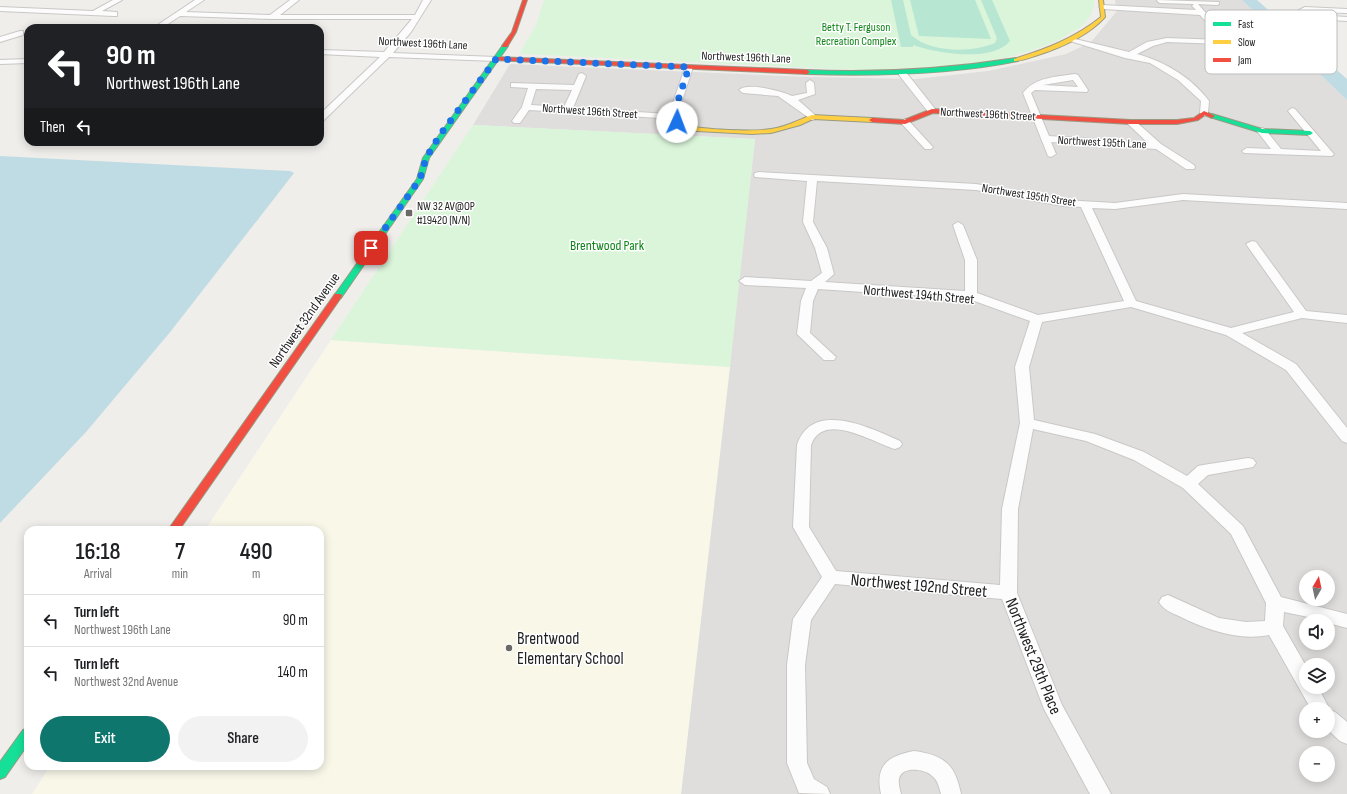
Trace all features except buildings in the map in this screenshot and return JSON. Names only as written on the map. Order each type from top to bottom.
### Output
[{"type":"street","points":[[94,13],[118,0]]},
{"type":"street","points":[[163,24],[200,0]]},
{"type":"street","points":[[272,18],[295,0]]},
{"type":"street","points":[[324,115],[387,53],[417,17],[427,0]]},
{"type":"street","name":"Northwest 32nd Avenue","points":[[176,526],[420,179],[426,158],[514,32],[525,0]]},
{"type":"street","points":[[1159,0],[1217,3]]},
{"type":"street","points":[[1159,0],[1168,11]]},
{"type":"street","points":[[1192,2],[1205,16]]},
{"type":"street","points":[[1102,4],[1202,13]]},
{"type":"street","name":"Northwest 196th Lane","points":[[324,52],[387,53],[855,74],[902,73],[957,69],[1016,60],[1054,49],[1088,31],[1103,17],[1102,4]]},
{"type":"street","points":[[0,10],[114,14]]},
{"type":"street","points":[[1303,10],[1326,10]]},
{"type":"street","points":[[1337,11],[1347,11]]},
{"type":"street","points":[[178,14],[272,18],[417,17]]},
{"type":"street","points":[[1337,19],[1347,19]]},
{"type":"street","points":[[0,40],[20,33]]},
{"type":"street","points":[[1072,40],[1128,56],[1153,61],[1163,66],[1192,85],[1205,101],[1204,113],[1262,131],[1310,133]]},
{"type":"street","points":[[1128,56],[1150,44],[1167,40],[1205,41]]},
{"type":"street","points":[[0,62],[24,61]]},
{"type":"street","points":[[673,116],[689,67]]},
{"type":"street","points":[[902,73],[932,111]]},
{"type":"street","points":[[568,109],[582,76]]},
{"type":"street","points":[[1033,87],[1084,90],[1075,77],[1042,82],[1033,87],[1026,93],[1037,116],[1051,154]]},
{"type":"street","points":[[792,99],[811,94],[810,83]]},
{"type":"street","points":[[514,85],[577,88]]},
{"type":"street","name":"Northwest 196th Street","points":[[533,86],[526,107],[673,116],[677,122],[684,126],[697,129],[752,132],[771,131],[798,124],[812,118],[906,122],[932,111],[1131,122],[1177,122],[1196,118],[1204,113]]},
{"type":"street","points":[[743,90],[779,92],[792,99],[812,118]]},
{"type":"street","points":[[517,121],[526,107]]},
{"type":"street","points":[[1246,151],[1329,154],[1292,111]]},
{"type":"street","points":[[906,122],[928,147]]},
{"type":"street","points":[[1131,122],[1158,146],[1190,167]]},
{"type":"street","points":[[1262,131],[1278,152]]},
{"type":"street","name":"Northwest 195th Lane","points":[[1046,139],[1158,146]]},
{"type":"street","name":"Northwest 195th Street","points":[[759,175],[976,187],[1063,203],[1116,206],[1182,197],[1347,206]]},
{"type":"street","points":[[812,178],[808,222],[820,248],[828,274],[814,285],[807,302],[803,334],[829,357]]},
{"type":"street","points":[[1085,204],[1131,303]]},
{"type":"street","points":[[958,225],[971,260],[971,295]]},
{"type":"street","points":[[1252,244],[1302,314]]},
{"type":"street","name":"Northwest 194th Street","points":[[745,281],[971,295],[1037,319],[1131,303],[1232,332],[1291,367],[1347,438]]},
{"type":"street","points":[[1232,332],[1302,314],[1347,320]]},
{"type":"street","name":"Northwest 29th Place","points":[[1037,319],[1022,367],[1027,423],[1010,509],[1008,593],[1054,709],[1101,794]]},
{"type":"street","points":[[1027,423],[1090,437],[1139,456],[1188,484],[1237,530],[1275,603],[1274,627],[1299,672]]},
{"type":"street","points":[[820,794],[806,786],[796,763],[796,665],[802,619],[831,577],[800,527],[804,446],[807,436],[819,427],[842,425],[856,427],[895,444]]},
{"type":"street","points":[[1188,484],[1203,470],[1248,463]]},
{"type":"street","name":"Northwest 192nd Street","points":[[831,577],[1008,593]]},
{"type":"street","points":[[1168,602],[1192,616],[1223,626],[1260,631],[1274,627]]},
{"type":"street","points":[[1275,603],[1335,617],[1347,622]]},
{"type":"street","points":[[1335,724],[1347,735]]},
{"type":"street","points":[[0,773],[24,740]]},
{"type":"street","points":[[891,794],[888,780],[891,772],[896,765],[913,759],[923,760],[941,771],[948,779],[951,794]]},
{"type":"shaded area","points":[[1115,0],[1242,0],[1252,10],[1205,10],[1205,74],[1320,74],[1347,100],[1347,794],[681,794],[755,139],[473,125],[510,64],[809,77],[916,79],[988,71],[1066,54],[1091,42],[1117,11]]},
{"type":"shaded area","name":"Brentwood Elementary School","points":[[331,340],[730,367],[681,794],[32,794],[47,770],[324,770],[324,526],[208,526]]},
{"type":"green space","name":"Betty T. Ferguson Recreation Complex","points":[[544,0],[1094,0],[1094,5],[1091,15],[1082,26],[1059,40],[1036,49],[1005,58],[962,65],[873,70],[522,54],[520,52],[536,25]]},
{"type":"green space","points":[[891,0],[903,0],[911,35],[919,41],[940,48],[963,50],[995,43],[997,38],[981,0],[992,0],[1010,41],[1002,48],[977,54],[949,53],[913,45],[913,47],[901,47]]},
{"type":"green space","points":[[910,0],[975,0],[991,39],[919,36]]},
{"type":"green space","name":"Brentwood Park","points":[[473,125],[755,139],[730,367],[331,340]]},
{"type":"water","points":[[1242,0],[1257,0],[1268,10],[1252,10]]},
{"type":"water","points":[[1337,70],[1347,79],[1347,100],[1320,74],[1337,74]]},
{"type":"water","points":[[0,156],[290,171],[294,173],[171,331],[86,432],[0,523]]},
{"type":"traffic: fast","points":[[338,296],[420,179],[426,158],[505,46]]},
{"type":"traffic: fast","points":[[807,72],[859,73],[912,71],[964,67],[1016,60]]},
{"type":"traffic: fast","points":[[1212,116],[1262,131],[1310,133]]},
{"type":"traffic: fast","points":[[0,773],[24,740]]},
{"type":"traffic: slow","points":[[1016,60],[1062,44],[1073,39],[1093,25],[1103,17],[1101,0]]},
{"type":"traffic: slow","points":[[673,117],[684,126],[697,129],[752,132],[771,131],[798,124],[812,117],[872,120]]},
{"type":"traffic: jam","points":[[505,46],[514,32],[525,0]]},
{"type":"traffic: jam","points":[[496,59],[807,72]]},
{"type":"traffic: jam","points":[[872,120],[905,122],[932,111],[1131,122],[1177,122],[1196,119],[1204,113],[1212,116]]},
{"type":"traffic: jam","points":[[176,526],[338,296]]},
{"type":"place","name":"NW 32 AV@OP #19420 (N/N)","points":[[409,213]]},
{"type":"place","name":"Brentwood Elementary School","points":[[509,648]]},
{"type":"route","points":[[371,248],[420,179],[426,158],[440,135],[496,59],[689,67],[673,116],[677,122]]}]
